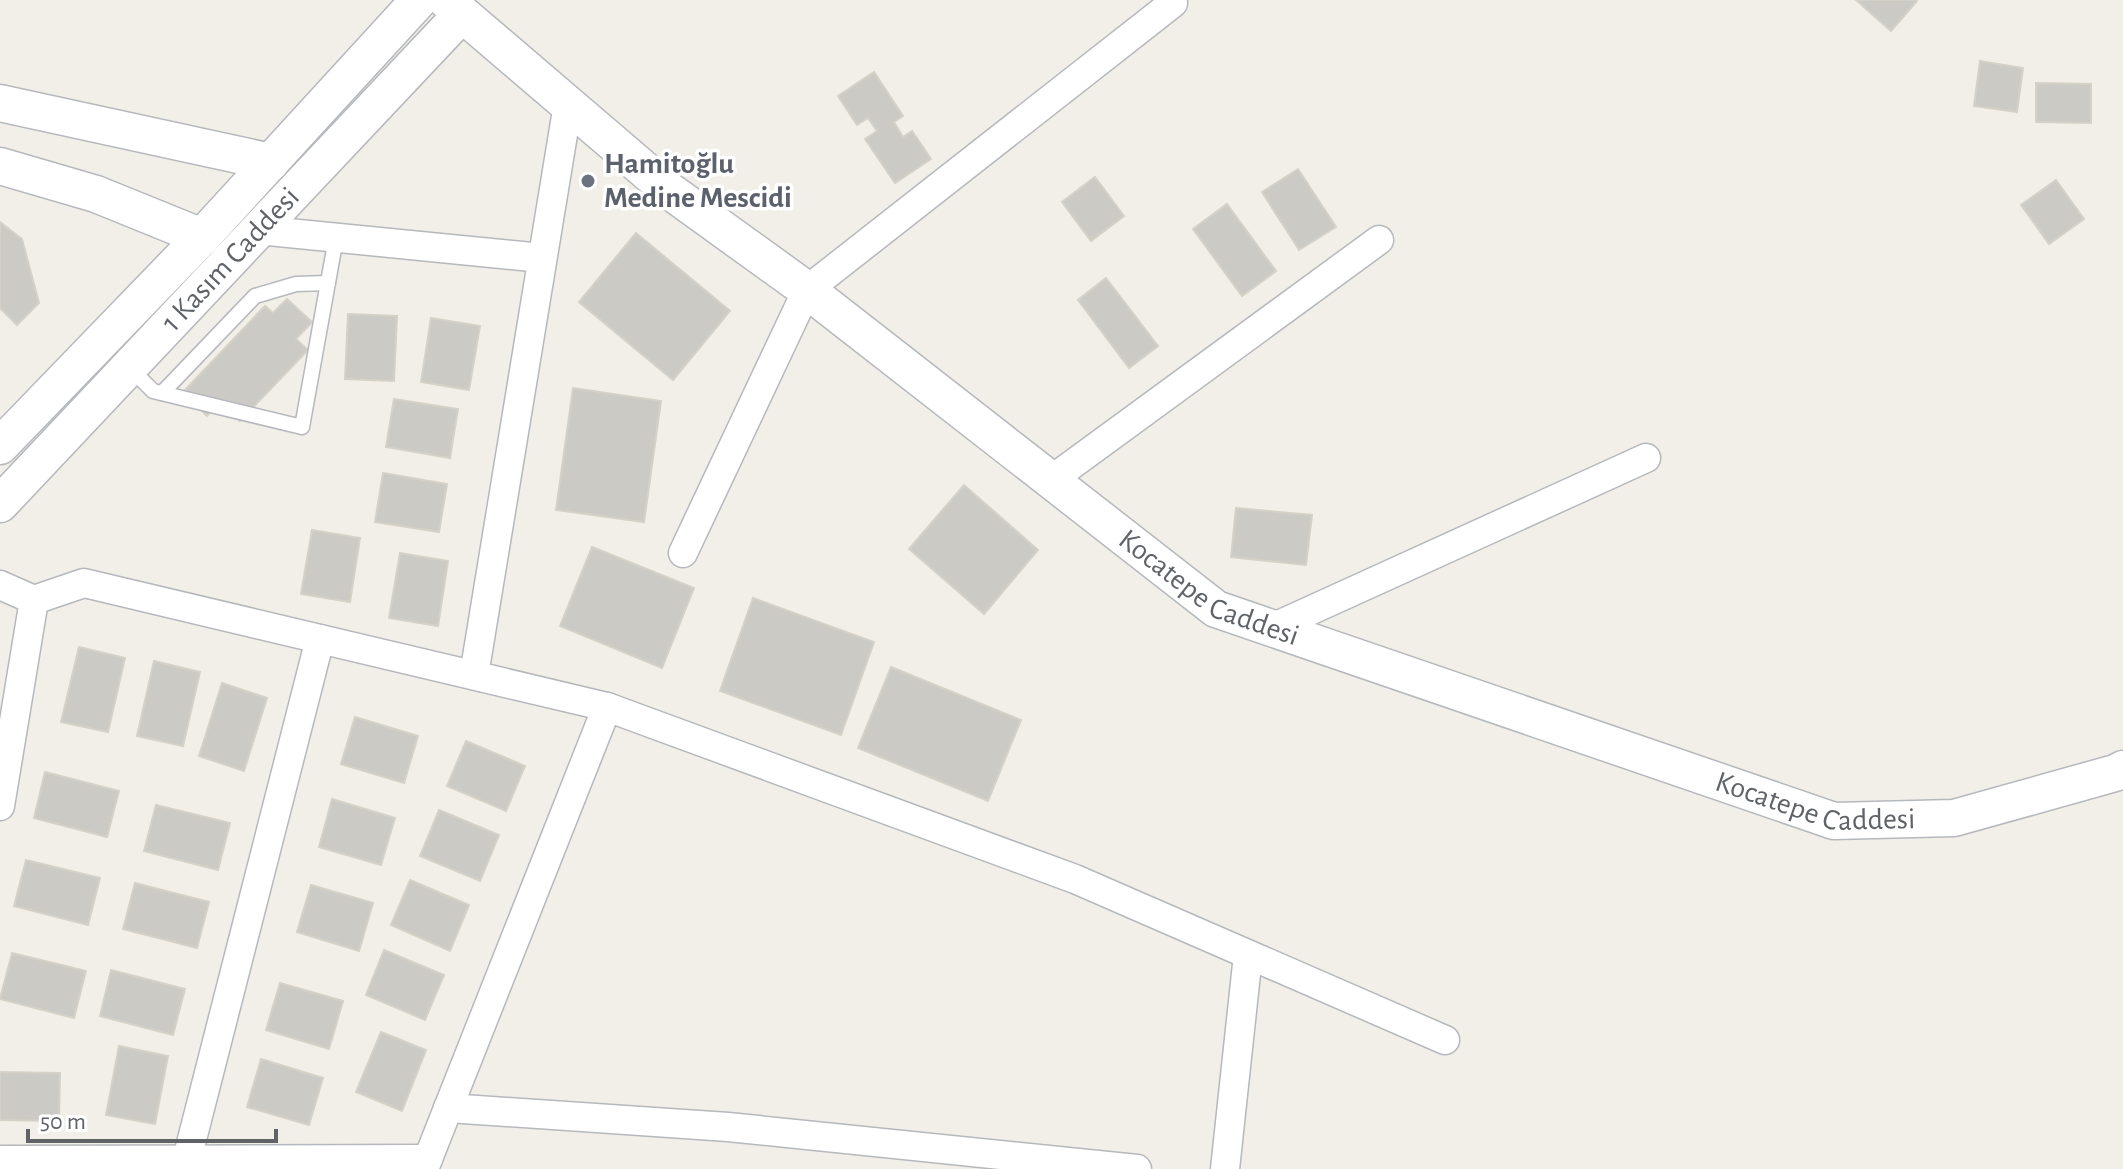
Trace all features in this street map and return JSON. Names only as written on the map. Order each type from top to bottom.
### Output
[{"type":"street","points":[[683,553],[807,290],[1173,3]]},
{"type":"street","name":"Kocatepe Caddesi","points":[[449,4],[667,189],[807,290],[1216,609],[1834,821],[1954,818],[2123,769]]},
{"type":"street","name":"1 Kasım Caddesi","points":[[0,446],[271,162],[449,4]]},
{"type":"street","name":"1 Kasım Caddesi","points":[[0,504],[258,230],[449,4]]},
{"type":"street","points":[[0,103],[271,162]]},
{"type":"street","points":[[474,675],[568,104]]},
{"type":"street","points":[[0,166],[96,194],[202,237]]},
{"type":"street","points":[[258,230],[542,258]]},
{"type":"street","points":[[1051,480],[1379,240]]},
{"type":"street","points":[[1272,628],[1646,458]]},
{"type":"street","points":[[0,585],[34,600],[84,583],[607,707],[1075,879],[1445,1040]]},
{"type":"street","points":[[0,806],[34,600]]},
{"type":"street","points":[[187,1159],[320,639]]},
{"type":"street","points":[[0,1160],[187,1159],[426,1164],[607,707]]},
{"type":"street","points":[[1225,1169],[1248,955]]},
{"type":"street","points":[[448,1108],[728,1127],[1137,1169]]},
{"type":"lane","points":[[129,367],[153,391],[302,427],[336,238]]},
{"type":"lane","points":[[162,393],[255,296],[296,284],[328,283]]},
{"type":"building","points":[[1856,0],[1916,0],[1917,1],[1891,31]]},
{"type":"building","points":[[1980,61],[2023,68],[2017,112],[1974,106]]},
{"type":"building","points":[[874,72],[903,116],[894,122],[903,137],[912,131],[931,159],[895,183],[865,139],[877,131],[868,118],[857,125],[838,96]]},
{"type":"building","points":[[2036,83],[2091,84],[2091,123],[2036,122]]},
{"type":"building","points":[[1298,169],[1336,227],[1299,250],[1262,192]]},
{"type":"building","points":[[1095,177],[1124,216],[1091,241],[1062,202]]},
{"type":"building","points":[[2056,180],[2084,219],[2049,244],[2021,205]]},
{"type":"building","points":[[1227,204],[1276,271],[1242,296],[1193,229]]},
{"type":"building","points":[[0,222],[22,239],[39,303],[17,325],[0,308]]},
{"type":"building","points":[[636,233],[730,311],[673,380],[579,302]]},
{"type":"building","points":[[1106,278],[1158,346],[1129,368],[1078,300]]},
{"type":"building","points":[[287,299],[312,322],[296,339],[308,350],[240,421],[220,401],[207,416],[183,392],[265,306],[273,313]]},
{"type":"building","points":[[348,314],[397,316],[394,381],[345,379]]},
{"type":"building","points":[[431,318],[480,326],[469,390],[421,382]]},
{"type":"building","points":[[573,388],[661,401],[644,522],[556,510]]},
{"type":"building","points":[[394,399],[458,409],[450,458],[386,447]]},
{"type":"building","points":[[383,473],[447,484],[439,532],[375,522]]},
{"type":"building","points":[[964,485],[1038,550],[984,614],[909,549]]},
{"type":"building","points":[[1236,508],[1312,515],[1306,565],[1231,557]]},
{"type":"building","points":[[312,530],[360,538],[350,602],[301,594]]},
{"type":"building","points":[[592,547],[694,588],[662,668],[560,626]]},
{"type":"building","points":[[400,553],[448,561],[438,626],[389,618]]},
{"type":"building","points":[[753,598],[874,642],[841,735],[720,691]]},
{"type":"building","points":[[79,647],[125,658],[108,732],[61,722]]},
{"type":"building","points":[[154,661],[200,672],[183,746],[137,736]]},
{"type":"building","points":[[891,667],[1021,720],[988,801],[858,748]]},
{"type":"building","points":[[222,683],[267,698],[244,771],[199,756]]},
{"type":"building","points":[[355,717],[418,736],[404,783],[341,764]]},
{"type":"building","points":[[466,741],[525,766],[506,811],[447,786]]},
{"type":"building","points":[[45,772],[119,791],[107,837],[34,818]]},
{"type":"building","points":[[332,799],[395,818],[381,865],[319,847]]},
{"type":"building","points":[[156,805],[230,823],[218,870],[144,851]]},
{"type":"building","points":[[439,810],[499,835],[480,881],[420,856]]},
{"type":"building","points":[[26,860],[100,878],[88,925],[14,906]]},
{"type":"building","points":[[410,880],[469,905],[450,951],[391,925]]},
{"type":"building","points":[[135,883],[209,902],[197,948],[123,929]]},
{"type":"building","points":[[311,885],[373,903],[359,951],[297,932]]},
{"type":"building","points":[[384,950],[444,975],[425,1020],[366,995]]},
{"type":"building","points":[[12,953],[86,971],[74,1018],[0,999]]},
{"type":"building","points":[[111,970],[185,989],[173,1035],[100,1016]]},
{"type":"building","points":[[280,983],[343,1001],[329,1049],[266,1030]]},
{"type":"building","points":[[381,1032],[426,1050],[402,1111],[356,1092]]},
{"type":"building","points":[[119,1046],[168,1056],[155,1124],[106,1115]]},
{"type":"building","points":[[261,1059],[323,1078],[309,1125],[247,1107]]},
{"type":"building","points":[[0,1072],[60,1073],[59,1121],[0,1120]]},
{"type":"place","name":"Hamitoğlu Medine Mescidi","points":[[588,181]]}]
